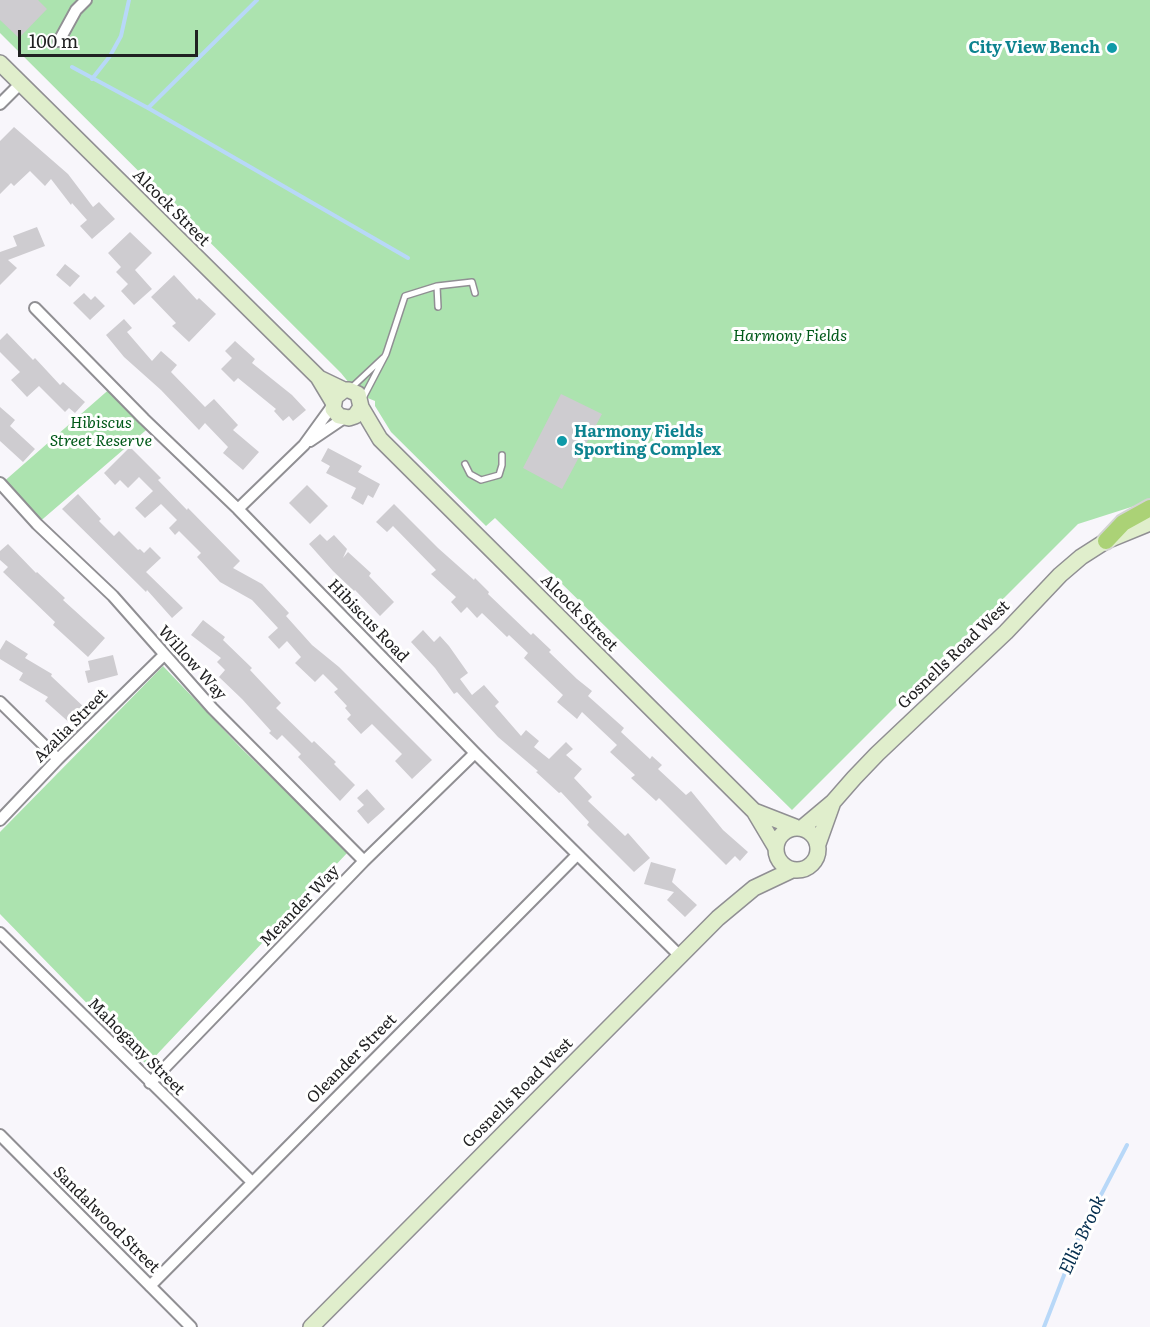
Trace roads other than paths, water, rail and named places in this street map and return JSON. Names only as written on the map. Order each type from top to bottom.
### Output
[{"type":"highway","points":[[1106,541],[1123,524],[1150,508]]},
{"type":"main road","name":"Alcock Street","points":[[0,63],[339,397]]},
{"type":"main road","name":"Alcock Street","points":[[339,397],[358,394],[380,439]]},
{"type":"main road","name":"Alcock Street","points":[[339,397],[335,412],[380,439],[754,811],[776,850]]},
{"type":"main road","points":[[347,418],[355,416],[361,404]]},
{"type":"main road","name":"Gosnells Road West","points":[[753,888],[768,870],[784,832],[799,828],[833,802],[877,754],[1006,632],[1060,575],[1081,557],[1106,541],[1150,524]]},
{"type":"main road","name":"Gosnells Road West","points":[[1106,541],[1150,533]]},
{"type":"main road","name":"Gosnells Road West","points":[[311,1327],[736,901],[753,888],[792,870],[806,869],[812,864],[817,858],[818,844],[833,802]]},
{"type":"main road","name":"Alcock Street","points":[[754,811],[799,828]]},
{"type":"main road","points":[[799,828],[813,834],[818,844]]},
{"type":"main road","points":[[776,850],[782,863],[792,870]]},
{"type":"street","points":[[59,40],[76,10],[86,0]]},
{"type":"street","points":[[0,104],[21,83]]},
{"type":"street","name":"Hibiscus Road","points":[[35,308],[144,419],[238,508],[476,753],[680,956]]},
{"type":"street","points":[[238,508],[304,445],[339,397]]},
{"type":"street","points":[[304,445],[347,418]]},
{"type":"street","name":"Willow Way","points":[[0,483],[37,524],[113,596],[212,708],[364,861]]},
{"type":"street","name":"Azalia Street","points":[[0,820],[58,759],[164,655]]},
{"type":"street","points":[[0,702],[58,759]]},
{"type":"street","name":"Meander Way","points":[[150,1083],[364,861],[476,753]]},
{"type":"street","name":"Oleander Street","points":[[150,1286],[577,855]]},
{"type":"street","name":"Mahogany Street","points":[[0,933],[252,1182]]},
{"type":"street","name":"Sandalwood Street","points":[[0,1135],[191,1327]]},
{"type":"lane","points":[[361,404],[386,354],[405,296],[436,286],[472,282],[475,293]]},
{"type":"lane","points":[[436,286],[438,307]]},
{"type":"lane","points":[[339,397],[386,354]]},
{"type":"lane","points":[[465,464],[470,474],[481,480],[499,475],[502,455]]},
{"type":"waterway","points":[[92,79],[110,56],[121,36],[129,0]]},
{"type":"waterway","points":[[148,108],[257,0]]},
{"type":"waterway","points":[[72,67],[148,108],[408,258]]},
{"type":"waterway","name":"Ellis Brook","points":[[1044,1327],[1078,1239],[1127,1145]]},
{"type":"place","name":"City View Bench","points":[[1112,48]]},
{"type":"place","name":"Harmony Fields Sporting Complex","points":[[562,441]]},
{"type":"park label","name":"Harmony Fields","points":[[790,336]]},
{"type":"park label","name":"Hibiscus Street Reserve","points":[[101,432]]}]
